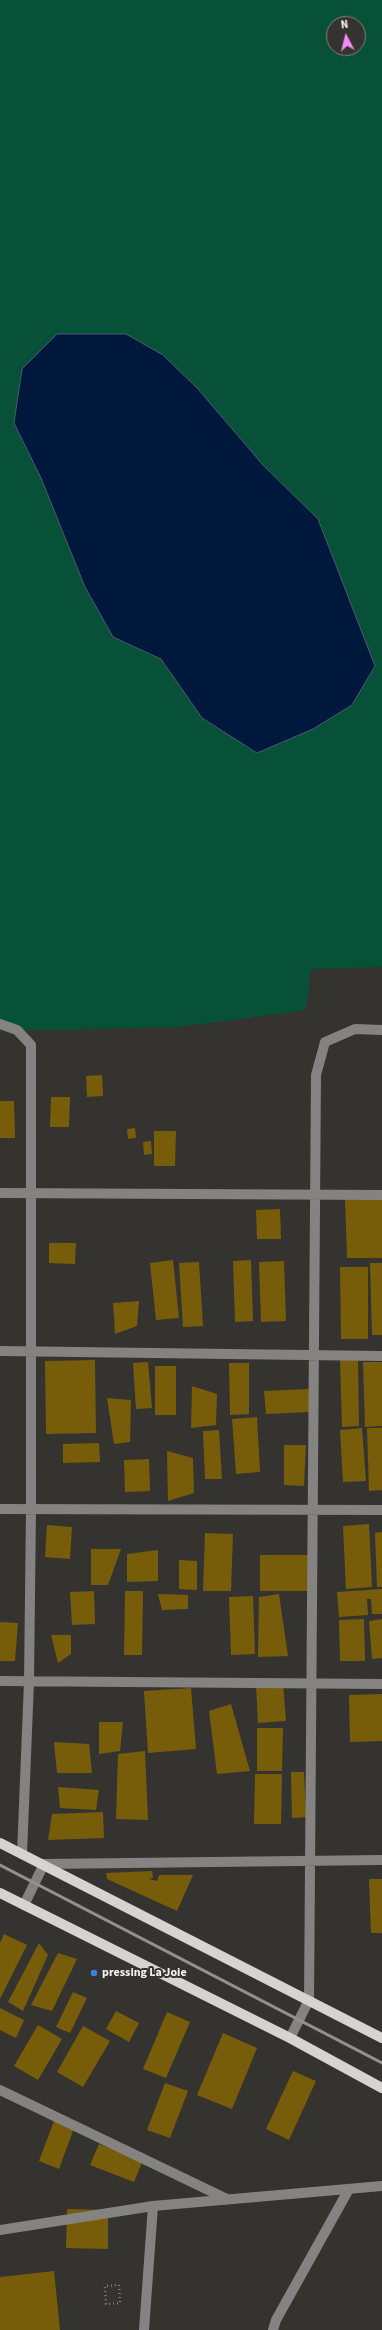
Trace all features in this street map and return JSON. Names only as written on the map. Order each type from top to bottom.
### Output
[{"type":"main road","points":[[0,1843],[44,1864],[380,2036]]},
{"type":"main road","points":[[0,1893],[290,2038],[382,2088]]},
{"type":"street","points":[[0,1024],[17,1030],[31,1045],[33,1194],[31,1509],[29,1682],[22,1854]]},
{"type":"street","points":[[290,2038],[309,2000],[316,1074],[325,1042],[355,1029],[382,1030]]},
{"type":"street","points":[[0,1193],[314,1196],[382,1195]]},
{"type":"street","points":[[0,1351],[382,1356]]},
{"type":"street","points":[[0,1509],[382,1510]]},
{"type":"street","points":[[0,1681],[382,1684]]},
{"type":"street","points":[[24,1905],[44,1864],[382,1860]]},
{"type":"street","points":[[0,2090],[227,2199]]},
{"type":"street","points":[[0,2230],[153,2206],[382,2186]]},
{"type":"street","points":[[273,2330],[276,2320],[349,2189]]},
{"type":"street","points":[[144,2330],[153,2206]]},
{"type":"path","points":[[119,2285],[120,2303],[106,2304],[105,2286],[119,2285]]},
{"type":"green space","points":[[0,0],[382,0],[382,967],[311,969],[306,1010],[179,1027],[0,1031]],"holes":[[[14,423],[263,465],[318,519],[375,666],[202,718],[161,659],[113,636],[85,587],[41,478]]]},
{"type":"water","points":[[57,334],[126,334],[163,355],[198,389],[263,465],[318,519],[375,666],[352,705],[313,729],[257,753],[202,718],[161,659],[113,637],[85,587],[41,478],[14,423],[22,369]]},
{"type":"building","points":[[102,1075],[103,1096],[87,1097],[86,1076]]},
{"type":"building","points":[[51,1097],[70,1097],[69,1127],[50,1127]]},
{"type":"building","points":[[0,1101],[14,1101],[15,1138],[0,1138]]},
{"type":"building","points":[[135,1128],[136,1138],[128,1139],[127,1129]]},
{"type":"building","points":[[154,1131],[176,1131],[175,1166],[154,1166]]},
{"type":"building","points":[[151,1141],[152,1154],[144,1155],[143,1142]]},
{"type":"building","points":[[382,1197],[382,1258],[347,1258],[345,1198]]},
{"type":"building","points":[[280,1209],[281,1239],[257,1239],[256,1210]]},
{"type":"building","points":[[49,1243],[76,1243],[75,1264],[49,1263]]},
{"type":"building","points":[[173,1260],[179,1318],[156,1320],[150,1263]]},
{"type":"building","points":[[251,1260],[253,1321],[235,1322],[233,1261]]},
{"type":"building","points":[[284,1261],[286,1321],[261,1322],[259,1262]]},
{"type":"building","points":[[199,1262],[203,1326],[183,1327],[179,1263]]},
{"type":"building","points":[[370,1263],[382,1263],[382,1335],[372,1335]]},
{"type":"building","points":[[340,1267],[368,1267],[368,1339],[341,1339]]},
{"type":"building","points":[[139,1301],[137,1326],[115,1334],[113,1303]]},
{"type":"building","points":[[95,1360],[96,1433],[46,1434],[45,1361]]},
{"type":"building","points":[[340,1360],[358,1360],[359,1426],[342,1427]]},
{"type":"building","points":[[148,1362],[152,1408],[136,1409],[133,1363]]},
{"type":"building","points":[[363,1362],[382,1362],[382,1426],[365,1427]]},
{"type":"building","points":[[229,1363],[249,1363],[249,1414],[230,1415]]},
{"type":"building","points":[[155,1366],[176,1366],[176,1415],[155,1415]]},
{"type":"building","points":[[192,1386],[217,1394],[216,1425],[191,1428]]},
{"type":"building","points":[[309,1389],[310,1412],[266,1414],[264,1391]]},
{"type":"building","points":[[107,1398],[131,1400],[130,1442],[114,1444]]},
{"type":"building","points":[[257,1417],[260,1472],[236,1474],[232,1419]]},
{"type":"building","points":[[362,1428],[366,1481],[343,1482],[340,1430]]},
{"type":"building","points":[[367,1428],[382,1428],[382,1490],[369,1491]]},
{"type":"building","points":[[219,1430],[222,1479],[205,1479],[203,1431]]},
{"type":"building","points":[[99,1443],[100,1462],[63,1463],[63,1444]]},
{"type":"building","points":[[284,1445],[306,1445],[304,1486],[284,1485]]},
{"type":"building","points":[[167,1451],[193,1458],[194,1493],[168,1501]]},
{"type":"building","points":[[149,1459],[150,1491],[125,1492],[124,1460]]},
{"type":"building","points":[[369,1524],[372,1587],[346,1589],[343,1526]]},
{"type":"building","points":[[47,1525],[72,1527],[70,1559],[45,1557]]},
{"type":"building","points":[[382,1532],[382,1587],[377,1587],[375,1533]]},
{"type":"building","points":[[205,1533],[233,1534],[231,1591],[203,1591]]},
{"type":"building","points":[[91,1549],[121,1549],[108,1585],[91,1585]]},
{"type":"building","points":[[158,1550],[158,1581],[127,1582],[127,1554]]},
{"type":"building","points":[[260,1555],[310,1555],[310,1591],[260,1591]]},
{"type":"building","points":[[179,1560],[197,1561],[197,1590],[179,1589]]},
{"type":"building","points":[[382,1589],[382,1614],[372,1614],[371,1599],[367,1599],[368,1615],[339,1617],[337,1592]]},
{"type":"building","points":[[94,1591],[95,1624],[72,1625],[70,1592]]},
{"type":"building","points":[[125,1591],[143,1591],[142,1655],[124,1655]]},
{"type":"building","points":[[158,1594],[188,1595],[188,1609],[162,1610]]},
{"type":"building","points":[[279,1594],[288,1656],[258,1657],[259,1597]]},
{"type":"building","points":[[253,1596],[255,1654],[231,1655],[229,1597]]},
{"type":"building","points":[[364,1619],[365,1661],[340,1661],[339,1620]]},
{"type":"building","points":[[382,1619],[382,1658],[372,1659],[369,1621]]},
{"type":"building","points":[[0,1622],[18,1623],[15,1661],[0,1661]]},
{"type":"building","points":[[51,1635],[71,1635],[71,1654],[58,1663]]},
{"type":"building","points":[[283,1683],[286,1721],[258,1723],[256,1685]]},
{"type":"building","points":[[191,1688],[196,1749],[148,1753],[144,1691]]},
{"type":"building","points":[[382,1694],[382,1741],[350,1742],[349,1695]]},
{"type":"building","points":[[231,1704],[250,1771],[217,1774],[209,1711]]},
{"type":"building","points":[[99,1722],[123,1722],[120,1751],[99,1754]]},
{"type":"building","points":[[257,1728],[283,1728],[282,1771],[257,1771]]},
{"type":"building","points":[[54,1742],[89,1744],[92,1773],[57,1773]]},
{"type":"building","points":[[145,1751],[148,1820],[116,1819],[118,1754]]},
{"type":"building","points":[[291,1772],[304,1772],[306,1817],[292,1818]]},
{"type":"building","points":[[255,1774],[282,1774],[281,1824],[254,1824]]},
{"type":"building","points":[[58,1787],[99,1790],[96,1810],[60,1808]]},
{"type":"building","points":[[103,1812],[104,1838],[48,1840],[52,1814]]},
{"type":"building","points":[[152,1871],[153,1878],[149,1879],[157,1881],[159,1875],[193,1875],[177,1911],[107,1879],[106,1873]]},
{"type":"building","points":[[369,1879],[382,1879],[382,1933],[371,1933]]},
{"type":"building","points":[[4,1934],[27,1945],[0,1999],[0,1943]]},
{"type":"building","points":[[39,1943],[48,1955],[23,2011],[8,2002]]},
{"type":"building","points":[[58,1953],[77,1959],[52,2011],[31,2005]]},
{"type":"building","points":[[73,1992],[87,1998],[70,2033],[56,2027]]},
{"type":"building","points":[[0,2008],[24,2020],[16,2038],[0,2030]]},
{"type":"building","points":[[116,2011],[139,2023],[129,2042],[106,2029]]},
{"type":"building","points":[[167,2012],[190,2022],[166,2078],[143,2069]]},
{"type":"building","points":[[38,2025],[62,2039],[38,2080],[14,2066]]},
{"type":"building","points":[[83,2026],[110,2041],[83,2087],[57,2072]]},
{"type":"building","points":[[223,2033],[257,2048],[232,2109],[197,2095]]},
{"type":"building","points":[[293,2071],[316,2081],[289,2140],[266,2129]]},
{"type":"building","points":[[165,2083],[188,2091],[170,2138],[147,2130]]},
{"type":"building","points":[[54,2121],[74,2128],[59,2169],[39,2161]]},
{"type":"building","points":[[99,2144],[143,2160],[134,2182],[90,2165]]},
{"type":"building","points":[[67,2209],[108,2210],[108,2249],[66,2248]]},
{"type":"building","points":[[54,2271],[60,2330],[0,2330],[0,2277]]},
{"type":"railway","points":[[0,1865],[382,2063]]},
{"type":"place","name":"pressing La Joie","points":[[94,1973]]}]
